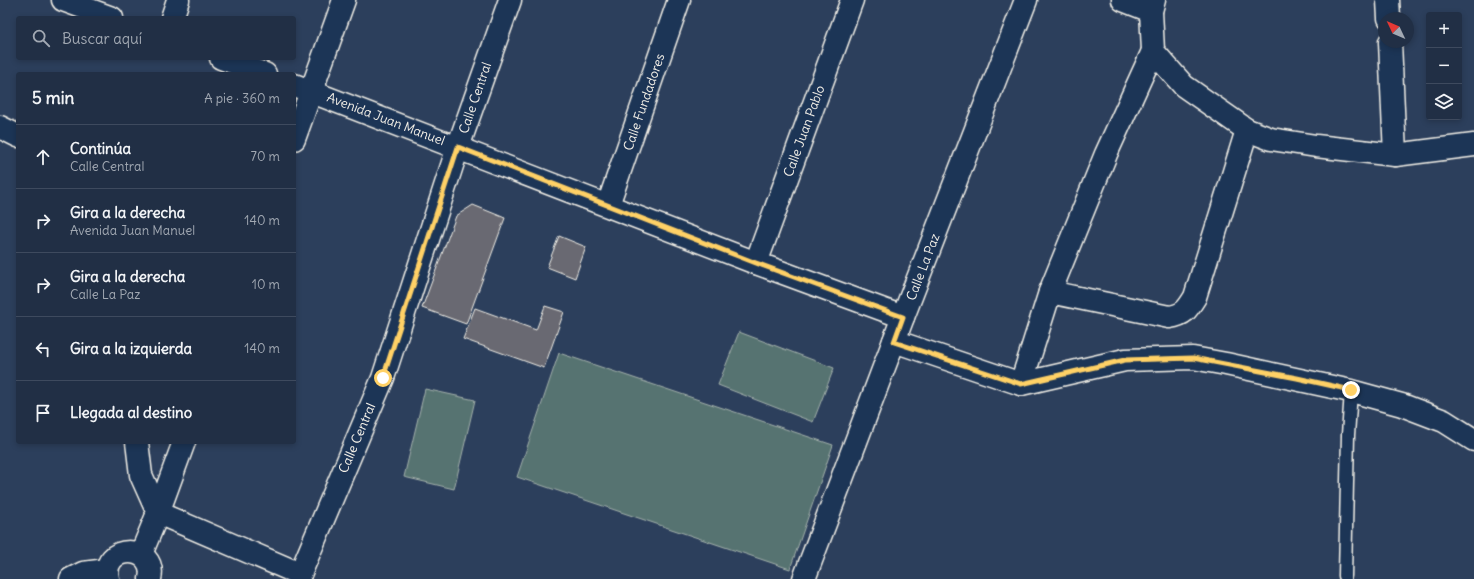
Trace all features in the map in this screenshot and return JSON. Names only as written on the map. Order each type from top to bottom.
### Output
[{"type":"street","points":[[63,0],[107,16]]},
{"type":"street","points":[[173,16],[178,0]]},
{"type":"street","points":[[296,128],[303,88],[344,0]]},
{"type":"street","name":"Calle Central","points":[[299,576],[383,378],[458,147],[510,0]]},
{"type":"street","name":"Calle Fundadores","points":[[608,205],[679,0]]},
{"type":"street","name":"Calle Juan Pablo","points":[[756,263],[852,0]]},
{"type":"street","name":"Calle La Paz","points":[[804,579],[903,317],[1026,0]]},
{"type":"street","points":[[1021,384],[1050,292],[1106,154],[1153,51],[1153,6],[1123,0]]},
{"type":"street","points":[[1388,0],[1389,12]]},
{"type":"street","points":[[1390,48],[1394,154]]},
{"type":"street","points":[[1153,51],[1184,86],[1247,130],[1272,139],[1316,146],[1394,154],[1474,145]]},
{"type":"street","points":[[226,60],[260,72]]},
{"type":"street","name":"Avenida Juan Manuel","points":[[303,88],[756,263],[903,317]]},
{"type":"street","points":[[0,127],[16,135]]},
{"type":"street","points":[[1050,292],[1169,317],[1180,316],[1188,308],[1195,297],[1247,130]]},
{"type":"street","points":[[894,342],[1021,384],[1125,360],[1193,358],[1351,390],[1402,405],[1444,421],[1474,440]]},
{"type":"street","points":[[137,444],[141,475],[158,513],[299,576]]},
{"type":"street","points":[[140,554],[158,513],[183,444]]},
{"type":"street","points":[[71,579],[83,573],[108,575],[109,563],[120,553],[134,552],[140,554],[149,566],[151,573],[150,579]]},
{"type":"lane","points":[[1345,576],[1348,435],[1351,390]]},
{"type":"green space","points":[[739,332],[834,368],[813,422],[718,385]]},
{"type":"green space","points":[[559,353],[833,445],[790,569],[517,477]]},
{"type":"green space","points":[[425,389],[475,400],[454,489],[404,477]]},
{"type":"building","points":[[473,205],[505,218],[466,324],[422,308],[456,216]]},
{"type":"building","points":[[559,236],[586,247],[575,278],[547,267]]},
{"type":"building","points":[[545,306],[564,312],[544,368],[463,339],[475,308],[536,330]]},
{"type":"route","points":[[383,378],[458,147],[756,263],[903,317],[894,342],[1021,384],[1125,360],[1193,358],[1351,390]]}]
